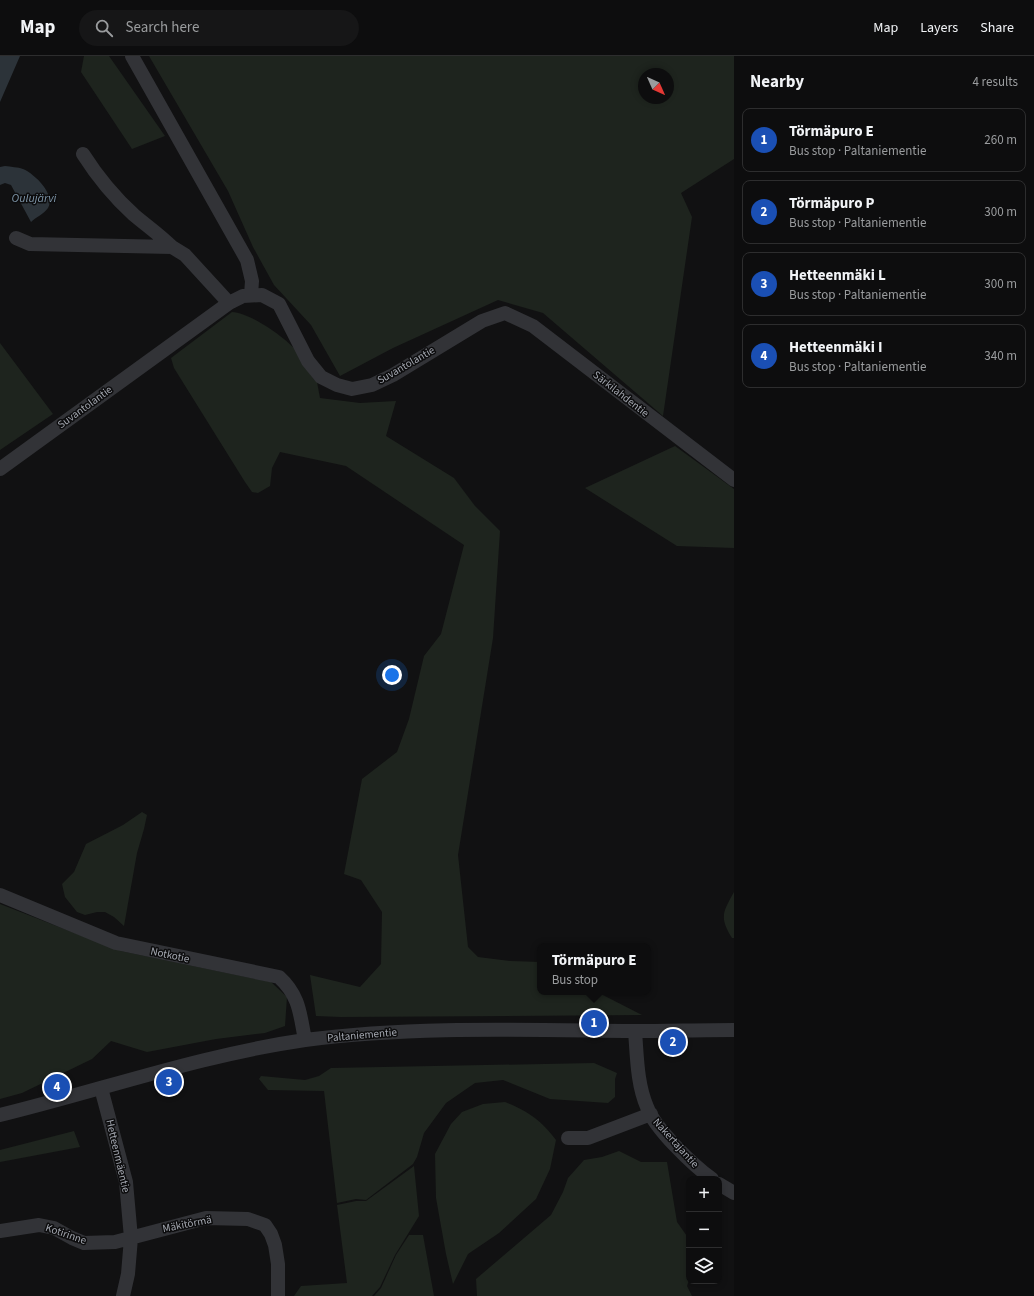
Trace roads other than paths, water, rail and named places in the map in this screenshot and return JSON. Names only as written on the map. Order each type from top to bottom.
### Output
[{"type":"street","points":[[132,56],[247,260],[252,281],[251,295]]},
{"type":"street","points":[[83,154],[111,192],[134,215],[172,247],[185,255],[229,303]]},
{"type":"street","points":[[16,238],[30,244],[172,247]]},
{"type":"street","name":"Suvantolantie","points":[[0,469],[229,303],[243,296],[262,295],[278,304],[308,361],[321,377],[337,385],[352,389],[372,385],[393,375],[482,321],[505,314]]},
{"type":"street","name":"Särkilahdentie","points":[[505,314],[533,326],[734,480]]},
{"type":"street","name":"Notkotie","points":[[0,895],[116,943],[279,977],[294,994],[305,1040]]},
{"type":"street","name":"Paltaniementie","points":[[0,1115],[183,1065],[240,1052],[305,1040],[371,1033],[426,1030],[734,1030]]},
{"type":"street","name":"Nakertajantie","points":[[635,1031],[641,1083],[647,1107],[674,1144],[709,1176]]},
{"type":"street","name":"Hetteenmäentie","points":[[101,1088],[126,1182],[131,1238],[128,1274],[123,1296]]},
{"type":"street","points":[[568,1138],[588,1138],[651,1114]]},
{"type":"street","points":[[722,1186],[734,1193]]},
{"type":"street","name":"Mäkitörmä","points":[[131,1238],[206,1218],[248,1219],[265,1226],[271,1234],[275,1245],[278,1264],[278,1296]]},
{"type":"street","name":"Kotirinne","points":[[0,1231],[39,1225],[54,1228],[84,1243],[115,1242],[131,1238]]},
{"type":"water","points":[[0,56],[20,56],[0,102]]},
{"type":"water","name":"Oulujärvi","points":[[5,166],[21,168],[28,172],[38,180],[47,191],[50,203],[48,208],[31,222],[11,185],[5,183],[0,185],[0,167]]},
{"type":"place","name":"Törmäpuro E","points":[[594,1023]]},
{"type":"place","name":"Törmäpuro P","points":[[673,1042]]},
{"type":"place","name":"Hetteenmäki L","points":[[169,1082]]},
{"type":"place","name":"Hetteenmäki I","points":[[57,1087]]}]
